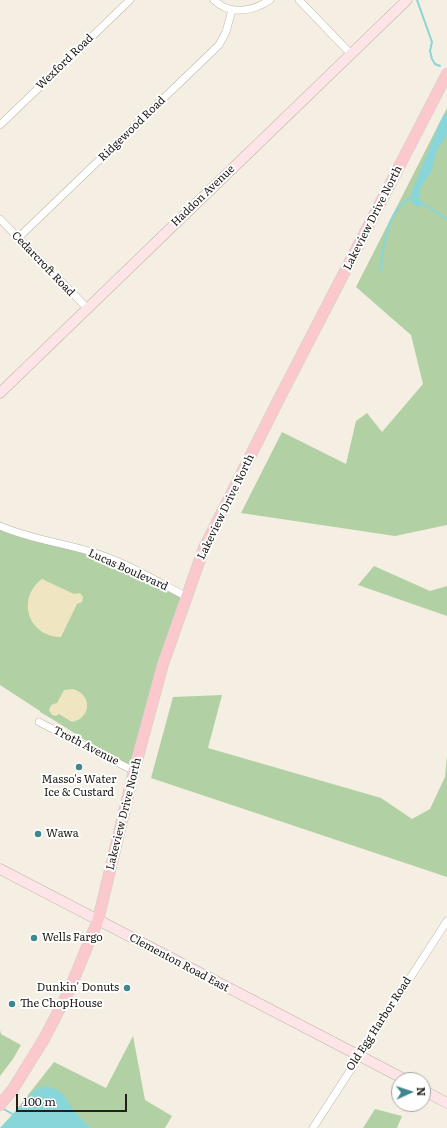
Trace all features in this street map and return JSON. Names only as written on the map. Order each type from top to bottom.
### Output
[{"type":"main road","name":"Lakeview Drive North","points":[[0,1105],[13,1089],[44,1039],[72,985],[98,920],[134,771],[163,664],[204,548],[281,395],[447,74]]},
{"type":"street","name":"Wexford Road","points":[[0,125],[130,0]]},
{"type":"street","points":[[214,0],[218,4],[232,10],[250,9],[262,5],[270,0]]},
{"type":"street","points":[[299,0],[351,54]]},
{"type":"street","name":"Haddon Avenue","points":[[0,393],[407,0]]},
{"type":"street","name":"Ridgewood Road","points":[[18,238],[220,45],[226,32],[232,10]]},
{"type":"street","name":"Cedarcroft Road","points":[[0,219],[87,308]]},
{"type":"street","name":"Lucas Boulevard","points":[[0,526],[14,532],[100,554],[187,597]]},
{"type":"street","name":"Troth Avenue","points":[[39,722],[134,771]]},
{"type":"street","name":"Clementon Road East","points":[[0,869],[391,1072]]},
{"type":"street","name":"Old Egg Harbor Road","points":[[313,1128],[447,921]]},
{"type":"street","points":[[431,1094],[447,1103]]},
{"type":"green space","points":[[447,108],[447,525],[395,536],[241,513],[282,432],[346,464],[356,421],[367,413],[382,432],[423,384],[411,335],[356,287]]},
{"type":"green space","points":[[0,526],[100,554],[187,597],[134,771],[0,685]]},
{"type":"green space","points":[[374,566],[430,591],[447,586],[447,616],[358,585]]},
{"type":"green space","points":[[222,695],[208,748],[381,798],[412,819],[430,809],[445,777],[447,756],[447,877],[151,778],[173,697]]},
{"type":"green space","points":[[0,1030],[1,1034],[21,1045],[13,1059],[0,1076]]},
{"type":"green space","points":[[133,1036],[145,1100],[172,1116],[165,1128],[2,1128],[54,1062],[106,1088]]},
{"type":"green space","points":[[375,1109],[402,1116],[397,1128],[363,1128]]},
{"type":"sand","points":[[42,579],[74,594],[80,593],[83,597],[82,602],[77,604],[61,637],[40,631],[29,615],[29,596],[34,587]]},
{"type":"sand","points":[[73,689],[84,696],[86,701],[86,711],[83,716],[79,720],[72,722],[59,714],[56,716],[52,715],[49,710],[51,705],[57,703],[64,690]]},
{"type":"water","points":[[447,113],[447,136],[439,146],[432,170],[420,188],[419,193],[421,206],[418,207],[411,202],[411,194],[440,122],[443,116]]},
{"type":"water","points":[[47,1086],[54,1088],[63,1094],[77,1114],[91,1128],[0,1128],[36,1089]]},
{"type":"waterway","points":[[417,0],[432,42],[430,51],[432,59],[435,64],[440,66]]},
{"type":"waterway","points":[[380,272],[387,230],[391,220],[403,203],[412,197]]},
{"type":"waterway","points":[[420,202],[447,219]]},
{"type":"waterway","points":[[2,1108],[14,1115]]},
{"type":"place","name":"Masso's Water Ice & Custard","points":[[79,767]]},
{"type":"place","name":"Wawa","points":[[38,834]]},
{"type":"place","name":"Wells Fargo","points":[[34,938]]},
{"type":"place","name":"Dunkin' Donuts","points":[[127,988]]},
{"type":"place","name":"The ChopHouse","points":[[12,1004]]}]
